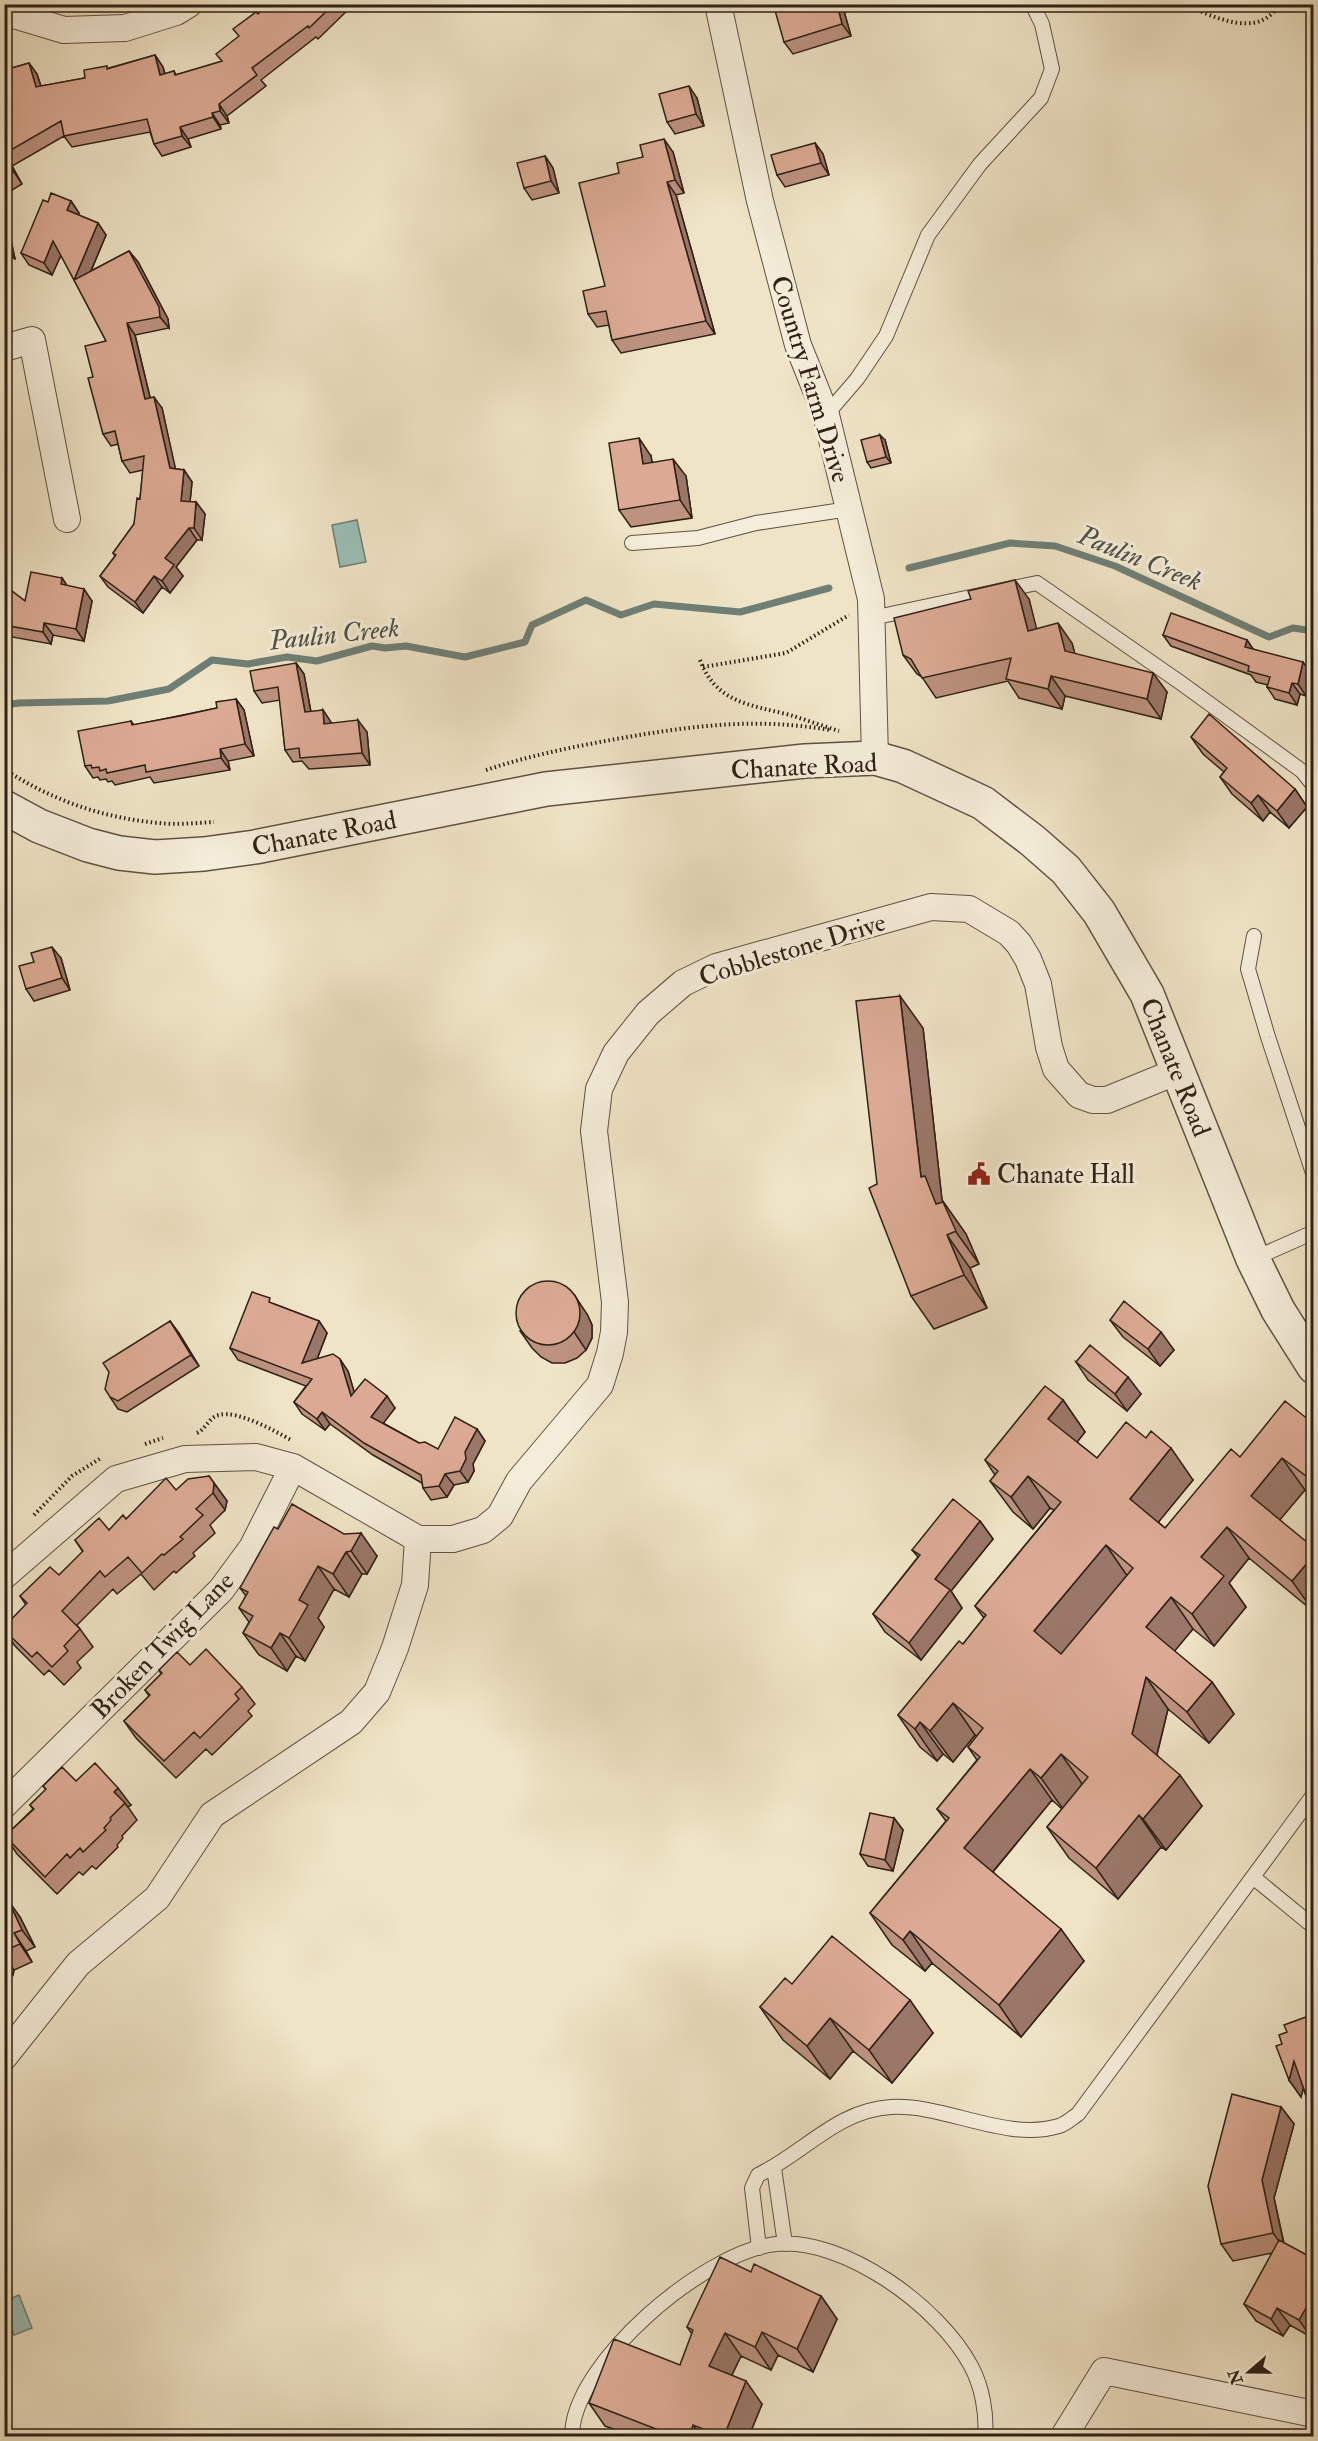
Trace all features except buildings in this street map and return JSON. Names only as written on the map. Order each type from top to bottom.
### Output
[{"type":"street","points":[[4,12],[64,30],[125,28],[176,12],[189,4]]},
{"type":"street","name":"Country Farm Drive","points":[[718,4],[763,213],[798,345],[826,415],[871,599],[863,615],[874,758]]},
{"type":"street","points":[[4,348],[32,340],[68,519]]},
{"type":"street","name":"Chanate Road","points":[[4,807],[39,826],[88,844],[119,853],[155,857],[194,855],[255,847],[546,789],[805,762],[874,758],[903,766],[983,803],[1033,841],[1066,870],[1099,912],[1147,994],[1253,1259],[1278,1310],[1314,1367]]},
{"type":"street","name":"Cobblestone Drive","points":[[4,1576],[116,1479],[185,1459],[256,1457],[293,1467],[418,1539],[453,1539],[483,1530],[500,1516],[519,1480],[600,1385],[614,1332],[615,1302],[594,1131],[598,1089],[616,1053],[641,1021],[683,983],[716,967],[931,907],[969,909],[1009,933],[1028,959],[1038,984],[1049,1047],[1056,1069],[1079,1095],[1093,1100],[1107,1100],[1178,1071]]},
{"type":"street","name":"Broken Twig Lane","points":[[4,1805],[221,1590],[252,1548],[293,1467]]},
{"type":"street","points":[[4,2057],[78,1964],[157,1898],[212,1815],[351,1722],[377,1692],[395,1648],[415,1584],[418,1539]]},
{"type":"street","points":[[1064,2436],[1104,2371],[1314,2414]]},
{"type":"lane","points":[[826,415],[857,379],[886,336],[928,235],[980,164],[1041,98],[1052,69],[1042,24],[1035,10]]},
{"type":"lane","points":[[632,543],[698,538],[756,523],[849,509]]},
{"type":"lane","points":[[863,615],[1037,583],[1302,771],[1314,786]]},
{"type":"lane","points":[[1254,936],[1248,969],[1268,1038],[1314,1176]]},
{"type":"lane","points":[[1253,1259],[1314,1232]]},
{"type":"lane","points":[[759,2248],[752,2188],[758,2175],[774,2168],[813,2138],[865,2112],[890,2107],[914,2108],[1020,2130],[1042,2130],[1061,2125],[1078,2114],[1314,1794]]},
{"type":"lane","points":[[1253,1877],[1314,1927]]},
{"type":"lane","points":[[774,2168],[785,2244]]},
{"type":"lane","points":[[572,2436],[575,2412],[591,2383],[623,2339],[660,2304],[704,2272],[747,2250],[794,2243],[862,2265],[898,2286],[950,2335],[972,2366],[981,2392],[986,2424],[985,2436]]},
{"type":"path","points":[[1185,4],[1214,18],[1251,25],[1274,14],[1279,4]]},
{"type":"path","points":[[703,668],[786,653],[863,615]]},
{"type":"path","points":[[482,772],[515,761],[571,748],[653,732],[729,723],[792,724],[848,734],[791,716],[747,706],[715,686],[706,676],[700,660]]},
{"type":"path","points":[[4,769],[31,786],[90,811],[160,824],[219,822]]},
{"type":"water","points":[[357,520],[366,562],[340,567],[332,525]]},
{"type":"water","points":[[19,2295],[32,2328],[14,2335],[5,2312],[5,2301]]},
{"type":"waterway","name":"Paulin Creek","points":[[909,568],[1010,543],[1055,546],[1115,566],[1269,637],[1293,628],[1314,631]]},
{"type":"waterway","name":"Paulin Creek","points":[[4,705],[108,701],[169,689],[212,660],[248,664],[287,657],[317,661],[372,646],[385,648],[406,646],[465,657],[525,642],[532,625],[586,600],[621,615],[654,604],[740,612],[829,588]]},
{"type":"place","name":"Chanate Hall","points":[[979,1174]]}]
